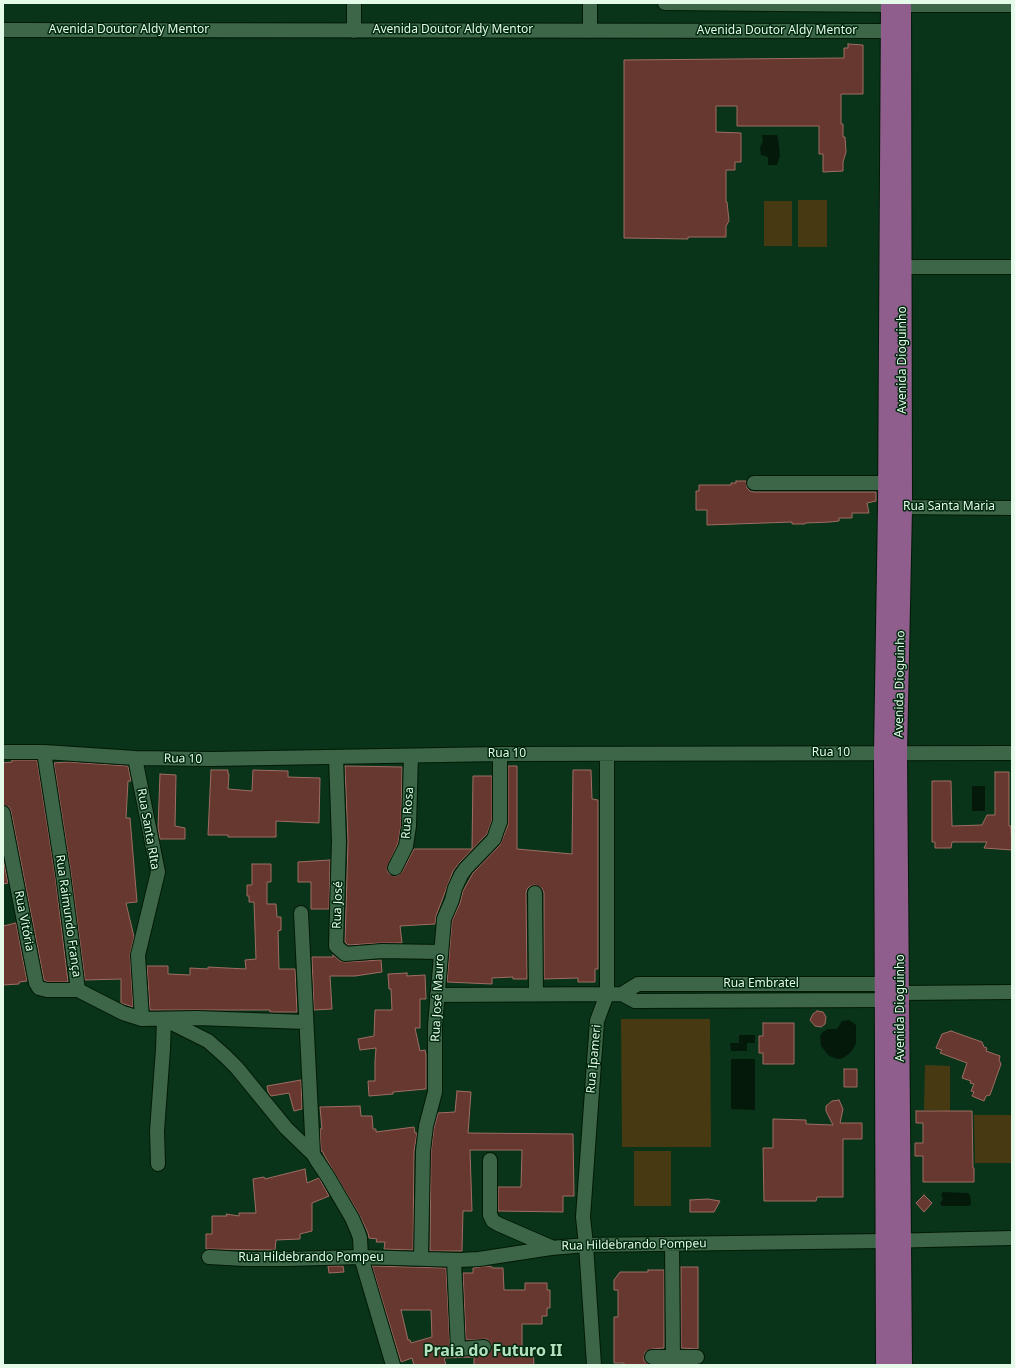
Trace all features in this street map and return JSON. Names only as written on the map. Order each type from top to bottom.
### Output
[{"type":"main road","name":"Avenida Dioguinho","points":[[896,4],[895,507],[891,752],[884,992],[893,1241],[903,1365]]},
{"type":"main road","name":"Avenida Dioguinho","points":[[895,267],[887,483],[895,507]]},
{"type":"main road","name":"Avenida Dioguinho","points":[[885,1365],[893,1241],[901,993],[891,752]]},
{"type":"street","points":[[354,3],[354,31]]},
{"type":"street","points":[[590,3],[590,31]]},
{"type":"street","points":[[665,3],[1012,5]]},
{"type":"street","name":"Avenida Doutor Aldy Mentor","points":[[3,30],[896,30]]},
{"type":"street","points":[[895,267],[1012,267]]},
{"type":"street","points":[[754,482],[887,483]]},
{"type":"street","name":"Rua Santa Maria","points":[[895,507],[1012,508]]},
{"type":"street","name":"Rua 10","points":[[3,752],[44,752],[135,758],[211,759],[500,754],[891,752],[1012,753]]},
{"type":"street","name":"Rua Raimundo França","points":[[44,752],[63,874],[78,990],[123,1013],[142,1019],[197,1018],[306,1022]]},
{"type":"street","name":"Rua José Mauro","points":[[421,1259],[423,1151],[426,1126],[435,1092],[435,1026],[440,952],[444,919],[452,900],[454,888],[466,868],[494,839],[498,830],[500,822],[500,754]]},
{"type":"street","name":"Rua Ipameri","points":[[594,1365],[583,1217],[597,1021],[607,994],[607,754]]},
{"type":"street","name":"Rua Rosa","points":[[395,868],[406,846],[409,826],[411,756]]},
{"type":"street","name":"Rua José","points":[[336,757],[339,841],[336,946],[346,954],[382,951],[440,952]]},
{"type":"street","name":"Rua Santa RIta","points":[[135,758],[158,872],[138,955],[142,1019]]},
{"type":"street","name":"Rua Vitória","points":[[3,813],[37,985],[41,990],[78,990]]},
{"type":"street","points":[[535,893],[536,993]]},
{"type":"street","points":[[301,913],[313,1154]]},
{"type":"street","name":"Rua Embratel","points":[[437,995],[536,993],[622,994],[635,1001],[884,992],[1012,992]]},
{"type":"street","points":[[158,1164],[157,1131],[164,1019],[208,1041],[225,1056],[286,1128],[313,1154],[352,1218],[360,1238],[361,1257],[393,1365]]},
{"type":"street","points":[[490,1160],[490,1215],[493,1220],[498,1224],[551,1248]]},
{"type":"street","name":"Rua Hildebrando Pompeu","points":[[209,1257],[244,1259],[361,1257],[454,1260],[479,1259],[551,1248],[586,1245],[1012,1238]]},
{"type":"street","points":[[672,1244],[673,1357]]},
{"type":"street","points":[[454,1260],[458,1349],[484,1347]]},
{"type":"street","points":[[652,1357],[697,1357]]},
{"type":"shaded area","points":[[762,135],[777,135],[780,155],[777,165],[768,165],[768,158],[761,155],[760,147],[763,142]]},
{"type":"shaded area","points":[[798,200],[827,200],[827,247],[798,247]]},
{"type":"shaded area","points":[[764,201],[792,201],[792,246],[764,246]]},
{"type":"shaded area","points":[[972,786],[985,786],[985,811],[972,811]]},
{"type":"shaded area","points":[[621,1019],[710,1019],[711,1147],[622,1147]]},
{"type":"shaded area","points":[[849,1020],[856,1025],[856,1043],[854,1048],[843,1058],[838,1059],[829,1056],[821,1046],[820,1036],[828,1029],[837,1029],[842,1021]]},
{"type":"shaded area","points":[[739,1035],[755,1035],[755,1043],[747,1043],[747,1051],[731,1051],[730,1043],[739,1043]]},
{"type":"shaded area","points":[[731,1059],[755,1059],[755,1110],[731,1109]]},
{"type":"shaded area","points":[[925,1065],[950,1066],[950,1111],[924,1110]]},
{"type":"shaded area","points":[[974,1115],[1012,1115],[1012,1163],[975,1163]]},
{"type":"shaded area","points":[[634,1151],[671,1151],[671,1206],[634,1206]]},
{"type":"shaded area","points":[[943,1192],[968,1193],[970,1195],[971,1204],[969,1206],[942,1206],[940,1204],[943,1199],[941,1195]]},
{"type":"building","points":[[848,44],[863,45],[863,94],[841,94],[841,124],[843,124],[843,137],[845,137],[846,152],[843,162],[843,171],[823,172],[823,154],[819,154],[819,126],[737,126],[737,106],[716,106],[716,132],[741,133],[741,162],[735,162],[735,170],[726,170],[726,202],[729,221],[726,226],[726,237],[688,237],[688,239],[624,238],[624,60],[844,58],[844,48],[848,48]]},
{"type":"building","points":[[736,481],[746,481],[747,488],[754,492],[876,492],[876,501],[867,503],[869,513],[852,513],[852,518],[839,518],[839,521],[805,524],[792,524],[792,522],[707,525],[707,510],[696,510],[696,491],[699,491],[699,485],[731,485],[731,483],[736,483]]},
{"type":"building","points":[[12,760],[37,760],[55,875],[68,982],[48,982],[44,980],[11,811],[9,807],[3,805],[3,763],[12,762]]},
{"type":"building","points":[[68,762],[128,766],[131,781],[128,781],[126,818],[130,818],[137,902],[126,903],[134,937],[130,955],[133,1007],[121,1003],[121,979],[85,980],[71,873],[54,763]]},
{"type":"building","points":[[345,766],[402,767],[401,825],[398,843],[387,868],[388,873],[395,876],[402,872],[414,849],[472,849],[473,776],[492,776],[492,820],[487,834],[453,871],[436,916],[435,924],[400,926],[402,943],[348,945],[345,942],[348,841]]},
{"type":"building","points":[[508,766],[517,766],[517,849],[572,854],[573,770],[591,770],[592,799],[598,800],[598,969],[595,969],[595,982],[578,982],[578,978],[544,979],[544,893],[542,888],[535,885],[530,886],[526,893],[527,979],[513,979],[513,977],[492,978],[492,984],[447,982],[452,921],[460,903],[463,891],[473,873],[500,845],[508,825]]},
{"type":"building","points":[[211,770],[228,770],[228,789],[252,791],[253,770],[288,771],[288,777],[320,778],[319,823],[276,821],[276,837],[228,837],[228,835],[208,835]]},
{"type":"building","points":[[995,772],[1009,772],[1009,826],[1011,826],[1012,850],[984,848],[987,842],[952,842],[951,848],[935,848],[935,842],[932,842],[932,781],[951,781],[952,826],[982,825],[987,815],[995,815]]},
{"type":"building","points":[[160,774],[176,775],[175,826],[185,828],[185,839],[160,839],[158,828]]},
{"type":"building","points":[[3,858],[8,883],[3,884]]},
{"type":"building","points":[[330,860],[329,909],[311,909],[311,882],[298,882],[298,862]]},
{"type":"building","points":[[252,864],[271,864],[271,882],[267,882],[267,904],[276,904],[277,917],[281,917],[281,930],[278,931],[279,969],[295,969],[297,1012],[270,1012],[270,1010],[150,1010],[147,966],[168,966],[168,974],[190,975],[190,968],[208,969],[208,967],[246,969],[245,960],[256,959],[254,902],[249,902],[249,896],[247,896],[247,885],[252,885]]},
{"type":"building","points":[[16,923],[27,981],[19,982],[19,984],[3,985],[3,926]]},
{"type":"building","points":[[333,955],[340,961],[345,962],[381,960],[382,972],[355,976],[330,976],[332,1009],[314,1010],[312,957],[333,957]]},
{"type":"building","points":[[407,973],[407,976],[425,975],[426,999],[420,999],[420,1028],[415,1028],[420,1051],[425,1050],[426,1055],[426,1089],[369,1096],[368,1081],[375,1081],[376,1048],[360,1050],[358,1039],[374,1036],[375,1010],[392,1010],[391,989],[389,989],[388,974]]},
{"type":"building","points":[[817,1011],[823,1012],[826,1017],[825,1024],[821,1027],[815,1026],[810,1020],[813,1014]]},
{"type":"building","points":[[763,1023],[794,1023],[794,1064],[763,1064],[763,1053],[759,1053],[759,1036],[763,1036]]},
{"type":"building","points":[[951,1031],[982,1042],[984,1047],[987,1048],[986,1051],[1000,1056],[999,1060],[1001,1064],[990,1095],[986,1096],[984,1101],[972,1096],[974,1092],[971,1091],[974,1084],[970,1083],[971,1081],[962,1078],[967,1063],[940,1053],[942,1050],[936,1048],[942,1034]]},
{"type":"building","points":[[844,1069],[857,1069],[857,1087],[844,1087]]},
{"type":"building","points":[[301,1080],[302,1109],[294,1111],[289,1093],[271,1096],[268,1092],[267,1086]]},
{"type":"building","points":[[457,1091],[471,1092],[468,1133],[573,1134],[574,1196],[563,1196],[563,1212],[498,1211],[498,1187],[521,1187],[522,1150],[470,1150],[472,1211],[463,1211],[462,1251],[430,1251],[431,1152],[434,1128],[438,1113],[455,1112]]},
{"type":"building","points":[[839,1100],[843,1109],[840,1123],[862,1123],[862,1139],[843,1139],[843,1197],[817,1197],[816,1201],[764,1201],[763,1148],[773,1148],[773,1119],[806,1120],[806,1124],[833,1125],[826,1111],[826,1106],[832,1101]]},
{"type":"building","points":[[360,1106],[361,1116],[372,1116],[373,1129],[376,1129],[376,1132],[414,1127],[415,1133],[417,1133],[414,1151],[413,1250],[384,1249],[385,1242],[376,1242],[377,1239],[369,1238],[359,1214],[321,1151],[320,1129],[322,1129],[320,1107]]},
{"type":"building","points":[[916,1111],[972,1111],[974,1182],[923,1182],[923,1156],[915,1156],[915,1143],[923,1143],[923,1123],[916,1123]]},
{"type":"building","points":[[305,1169],[307,1183],[319,1178],[329,1196],[312,1203],[312,1231],[300,1234],[300,1239],[276,1240],[275,1250],[206,1249],[206,1234],[212,1234],[212,1216],[227,1216],[226,1214],[239,1216],[239,1213],[256,1213],[253,1179],[264,1177],[265,1179]]},
{"type":"building","points":[[924,1195],[932,1203],[924,1212],[916,1203]]},
{"type":"building","points":[[708,1199],[720,1201],[714,1212],[690,1212],[690,1200]]},
{"type":"building","points":[[328,1266],[343,1266],[344,1272],[329,1273]]},
{"type":"building","points":[[372,1266],[446,1268],[450,1349],[451,1354],[458,1357],[485,1355],[491,1351],[492,1347],[491,1343],[487,1339],[466,1340],[463,1273],[473,1273],[473,1268],[486,1266],[492,1268],[503,1268],[504,1290],[525,1290],[525,1283],[547,1283],[547,1290],[550,1290],[550,1308],[547,1308],[547,1316],[542,1316],[542,1324],[522,1324],[522,1350],[533,1349],[534,1365],[474,1365],[474,1357],[444,1358],[446,1365],[414,1365],[412,1358],[401,1362]],"holes":[[[401,1310],[431,1310],[432,1337],[411,1343],[410,1340],[408,1340]]]},
{"type":"building","points":[[681,1267],[698,1267],[698,1349],[681,1348]]},
{"type":"building","points":[[648,1270],[664,1270],[664,1348],[652,1349],[645,1352],[644,1361],[650,1365],[624,1365],[624,1363],[614,1363],[614,1317],[618,1317],[618,1290],[614,1290],[614,1280],[620,1272],[648,1272]]},
{"type":"district","name":"Praia do Futuro II","points":[[493,1351]]}]
